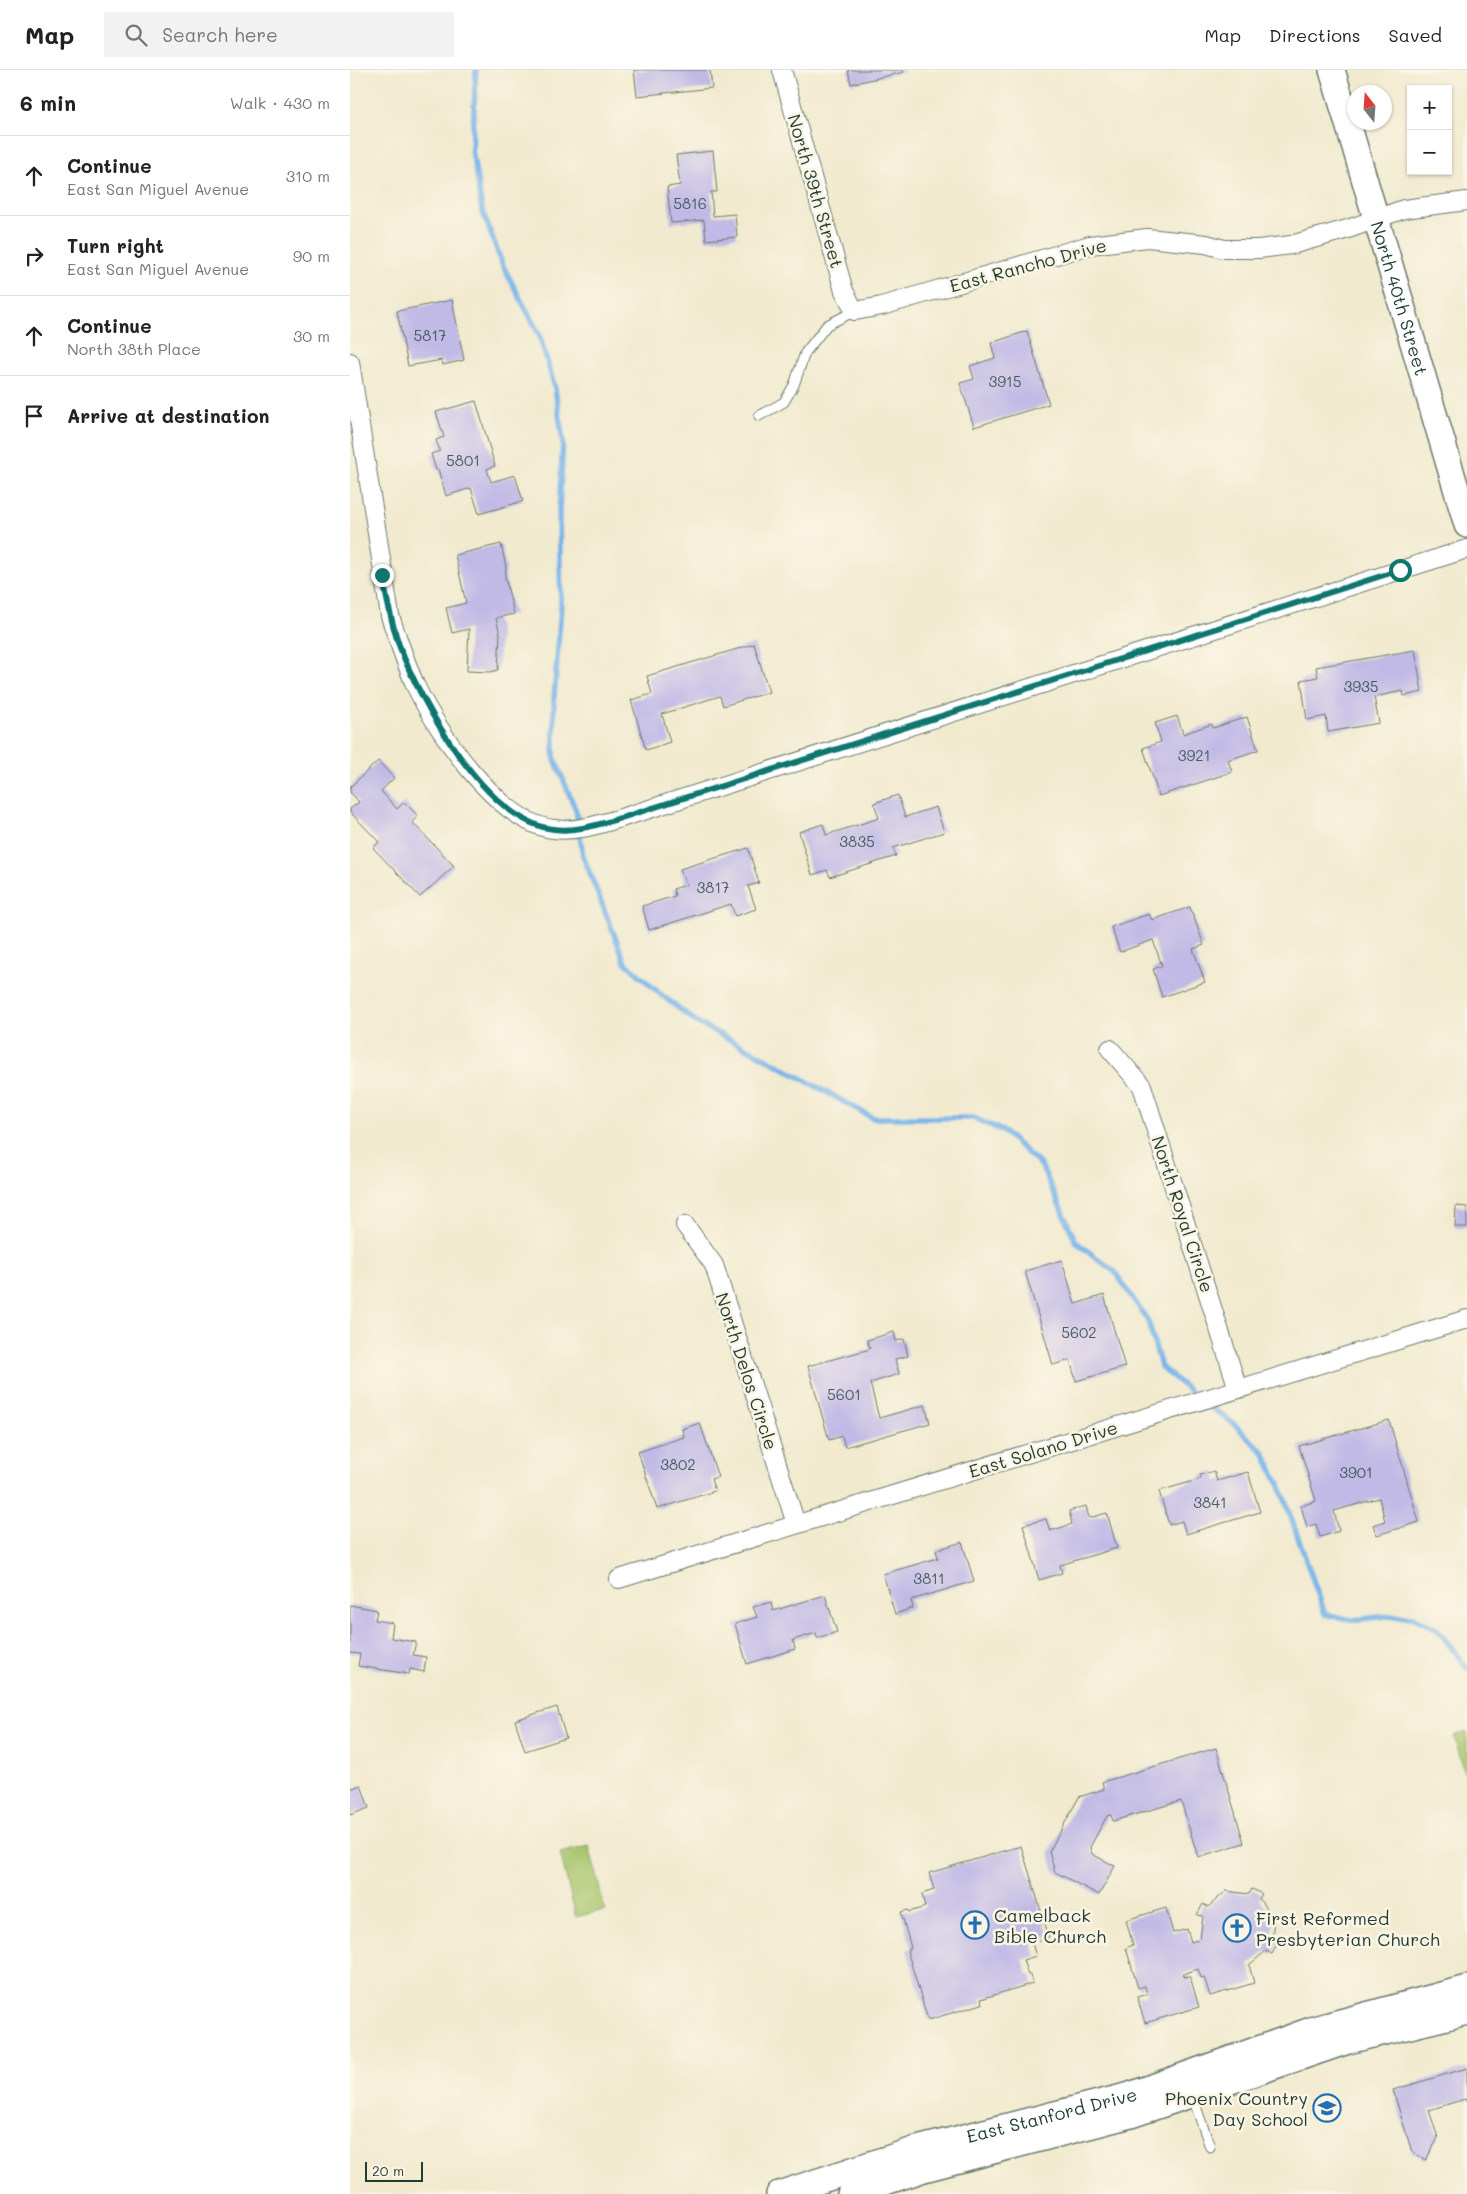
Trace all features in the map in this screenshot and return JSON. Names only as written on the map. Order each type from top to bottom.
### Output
[{"type":"street","name":"North 39th Street","points":[[782,70],[844,291],[855,311]]},
{"type":"street","name":"North 40th Street","points":[[1332,70],[1467,525]]},
{"type":"street","name":"East Rancho Drive","points":[[855,311],[882,306],[1099,244],[1147,238],[1206,244],[1224,249],[1259,249],[1291,245],[1404,209],[1467,201]]},
{"type":"street","points":[[350,362],[382,575],[390,616],[399,645],[417,687],[434,718],[481,784],[517,815],[534,824],[554,829],[588,827],[621,818],[1467,550]]},
{"type":"street","name":"North Royal Circle","points":[[1110,1049],[1142,1086],[1238,1389]]},
{"type":"street","name":"North Delos Circle","points":[[686,1225],[714,1265],[796,1524]]},
{"type":"street","name":"East Solano Drive","points":[[619,1579],[1467,1319]]},
{"type":"street","name":"East Stanford Drive","points":[[850,2194],[924,2169],[1131,2115],[1188,2085],[1342,2020],[1467,1988]]},
{"type":"street","name":"East Stanford Drive","points":[[778,2194],[917,2149],[1130,2095],[1188,2085],[1348,2041],[1467,2012]]},
{"type":"lane","points":[[759,416],[784,402],[794,385],[805,353],[826,325],[855,311]]},
{"type":"lane","points":[[1188,2085],[1210,2147]]},
{"type":"green space","points":[[1467,1732],[1467,1780],[1454,1736]]},
{"type":"green space","points":[[589,1846],[605,1910],[576,1917],[560,1853]]},
{"type":"building","points":[[634,70],[710,70],[712,88],[637,96]]},
{"type":"building","points":[[848,70],[903,70],[904,72],[851,84]]},
{"type":"building","points":[[713,151],[717,192],[711,192],[713,216],[735,214],[737,237],[706,240],[704,220],[671,223],[667,187],[680,185],[676,155]]},
{"type":"building","points":[[452,300],[464,360],[443,365],[442,360],[408,366],[397,311]]},
{"type":"building","points":[[1027,331],[1049,404],[974,427],[960,383],[974,379],[970,366],[995,358],[991,343]]},
{"type":"building","points":[[476,401],[495,466],[487,469],[491,482],[515,475],[523,501],[479,514],[471,488],[446,496],[438,469],[436,470],[431,454],[440,451],[436,440],[444,437],[436,412]]},
{"type":"building","points":[[501,544],[506,567],[505,577],[514,614],[496,618],[500,634],[498,670],[490,672],[467,671],[469,629],[452,633],[446,608],[466,603],[455,555]]},
{"type":"building","points":[[754,644],[769,692],[723,706],[720,696],[662,714],[670,742],[646,750],[631,700],[652,694],[647,676]]},
{"type":"building","points":[[1415,650],[1422,692],[1404,696],[1403,691],[1374,697],[1379,723],[1328,732],[1326,716],[1307,720],[1301,680],[1318,677],[1316,667]]},
{"type":"building","points":[[1177,716],[1183,734],[1212,724],[1213,728],[1247,717],[1258,750],[1228,760],[1232,772],[1159,796],[1143,748],[1161,742],[1155,723]]},
{"type":"building","points":[[378,761],[394,778],[381,791],[397,809],[404,802],[418,816],[412,822],[454,866],[420,897],[373,848],[379,842],[350,812],[350,809],[359,802],[350,792],[350,787]]},
{"type":"building","points":[[898,795],[905,817],[936,807],[944,832],[893,848],[896,856],[830,877],[827,870],[812,875],[799,832],[823,824],[826,835],[879,818],[874,803]]},
{"type":"building","points":[[748,848],[759,883],[748,886],[756,909],[735,916],[731,904],[649,930],[642,906],[675,896],[673,889],[686,885],[680,869]]},
{"type":"building","points":[[1190,907],[1204,945],[1193,949],[1205,982],[1162,997],[1153,969],[1162,966],[1153,940],[1120,952],[1111,927],[1149,914],[1152,920]]},
{"type":"building","points":[[1456,1206],[1467,1207],[1467,1227],[1455,1227]]},
{"type":"building","points":[[1062,1260],[1075,1304],[1104,1295],[1125,1367],[1076,1381],[1070,1360],[1053,1365],[1025,1271]]},
{"type":"building","points":[[894,1332],[896,1341],[904,1339],[908,1356],[895,1359],[899,1374],[870,1383],[879,1418],[925,1405],[930,1423],[845,1447],[842,1436],[829,1440],[808,1366],[870,1349],[867,1340]]},
{"type":"building","points":[[1389,1420],[1419,1522],[1377,1535],[1373,1525],[1385,1521],[1379,1498],[1334,1511],[1339,1531],[1320,1537],[1316,1524],[1307,1527],[1301,1506],[1316,1501],[1299,1446]]},
{"type":"building","points":[[700,1423],[718,1477],[711,1479],[715,1491],[657,1509],[638,1452],[684,1437],[682,1429]]},
{"type":"building","points":[[1214,1471],[1217,1481],[1248,1472],[1260,1512],[1186,1534],[1182,1521],[1169,1525],[1159,1491],[1201,1479],[1200,1475]]},
{"type":"building","points":[[1086,1506],[1089,1518],[1107,1513],[1117,1548],[1060,1565],[1062,1573],[1039,1580],[1023,1525],[1046,1519],[1050,1531],[1072,1524],[1069,1511]]},
{"type":"building","points":[[962,1542],[974,1581],[911,1600],[913,1608],[895,1614],[883,1574],[938,1558],[936,1550]]},
{"type":"building","points":[[825,1595],[837,1632],[817,1638],[816,1633],[793,1640],[795,1649],[747,1664],[735,1624],[757,1617],[753,1607],[771,1602],[773,1611]]},
{"type":"building","points":[[350,1605],[377,1610],[375,1620],[393,1623],[391,1638],[416,1642],[413,1655],[426,1657],[424,1672],[410,1669],[409,1674],[358,1666],[360,1654],[350,1653]]},
{"type":"building","points":[[557,1707],[566,1738],[525,1751],[515,1720]]},
{"type":"building","points":[[1216,1748],[1244,1843],[1198,1857],[1181,1801],[1113,1821],[1111,1815],[1107,1816],[1090,1847],[1092,1854],[1115,1866],[1099,1895],[1055,1872],[1049,1852],[1079,1797],[1104,1789],[1102,1782]]},
{"type":"building","points":[[361,1785],[369,1808],[350,1815],[350,1789]]},
{"type":"building","name":"Camelback Bible Church","points":[[1021,1846],[1049,1937],[1032,1943],[1036,1956],[1023,1960],[1033,1983],[981,1999],[982,2004],[928,2020],[907,1950],[911,1948],[901,1912],[908,1910],[909,1912],[925,1907],[922,1894],[934,1890],[929,1873]]},
{"type":"building","points":[[1252,1889],[1262,1894],[1259,1899],[1274,1918],[1272,1941],[1277,1944],[1272,1954],[1266,1951],[1249,1965],[1254,1983],[1210,1996],[1204,1977],[1201,1978],[1198,1969],[1183,1974],[1184,1977],[1189,1976],[1191,1980],[1199,2007],[1145,2023],[1137,1997],[1147,1994],[1145,1986],[1138,1988],[1126,1948],[1133,1945],[1126,1920],[1166,1908],[1173,1933],[1187,1929],[1191,1942],[1200,1939],[1203,1916],[1197,1915],[1203,1904],[1208,1907],[1226,1891],[1249,1894]]},
{"type":"building","points":[[1467,2068],[1467,2103],[1465,2099],[1429,2110],[1438,2138],[1426,2160],[1412,2152],[1393,2090]]},
{"type":"waterway","points":[[476,70],[472,150],[482,210],[503,266],[539,334],[555,388],[563,441],[559,511],[561,606],[554,699],[554,757],[576,811],[583,856],[625,962],[659,993],[698,1023],[873,1118],[974,1118],[1003,1131],[1041,1165],[1076,1242],[1115,1272],[1148,1321],[1161,1367],[1197,1397]]},
{"type":"waterway","points":[[1205,1403],[1233,1423],[1264,1453],[1280,1486],[1325,1614],[1352,1620],[1388,1616],[1413,1617],[1438,1630],[1467,1668]]},
{"type":"place","name":"Camelback Bible Church","points":[[975,1925]]},
{"type":"place","name":"First Reformed Presbyterian Church","points":[[1237,1928]]},
{"type":"place","name":"Phoenix Country Day School","points":[[1327,2108]]},
{"type":"route","points":[[382,575],[390,616],[399,645],[417,687],[434,718],[481,784],[517,815],[534,824],[554,829],[569,829],[588,827],[621,818],[1400,570]]}]
